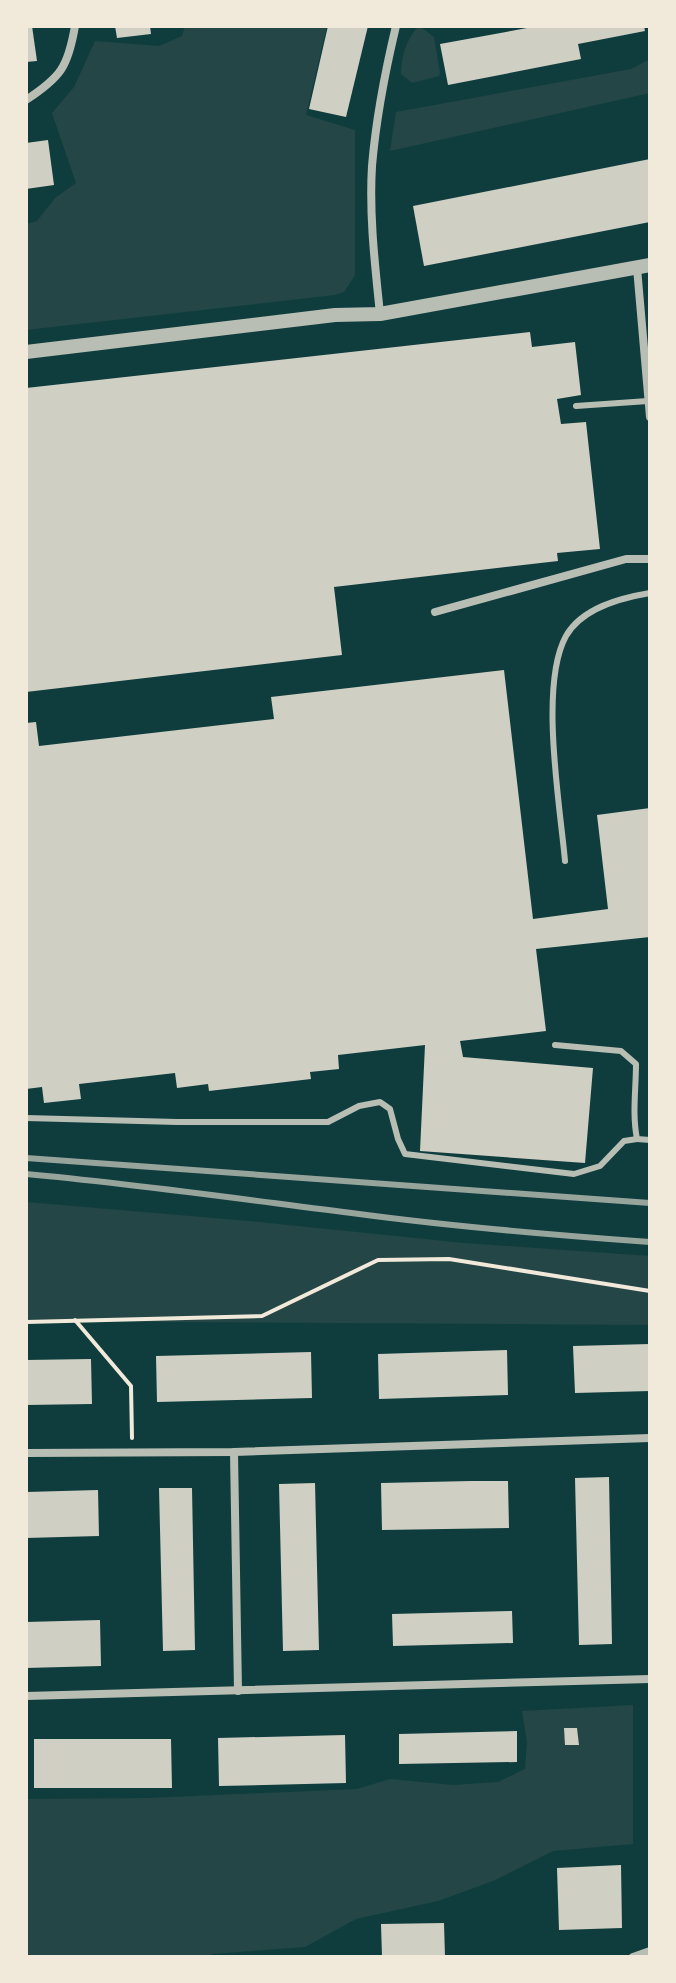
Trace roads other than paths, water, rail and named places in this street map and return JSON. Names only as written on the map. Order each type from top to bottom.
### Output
[{"type":"street","points":[[26,100],[52,83],[70,55],[75,26]]},
{"type":"street","points":[[380,314],[374,258],[372,168],[383,82],[396,26]]},
{"type":"street","points":[[26,352],[335,315],[380,314],[644,266],[650,417]]},
{"type":"street","points":[[435,612],[626,559],[650,559]]},
{"type":"street","points":[[26,1453],[234,1452],[650,1438]]},
{"type":"street","points":[[234,1452],[238,1691]]},
{"type":"street","points":[[26,1696],[650,1679]]},
{"type":"street","points":[[633,1957],[650,1951]]},
{"type":"lane","points":[[576,406],[648,401]]},
{"type":"lane","points":[[565,861],[553,697],[556,667],[565,637],[575,624],[591,612],[624,597],[650,593]]},
{"type":"lane","points":[[555,1045],[621,1051],[636,1064],[633,1119],[637,1139]]},
{"type":"lane","points":[[26,1118],[328,1122],[359,1106],[380,1102],[390,1109],[405,1154],[574,1174],[600,1166],[624,1141],[650,1140]]},
{"type":"railway","points":[[26,1158],[650,1203]]},
{"type":"railway","points":[[26,1174],[432,1223],[650,1242]]}]
